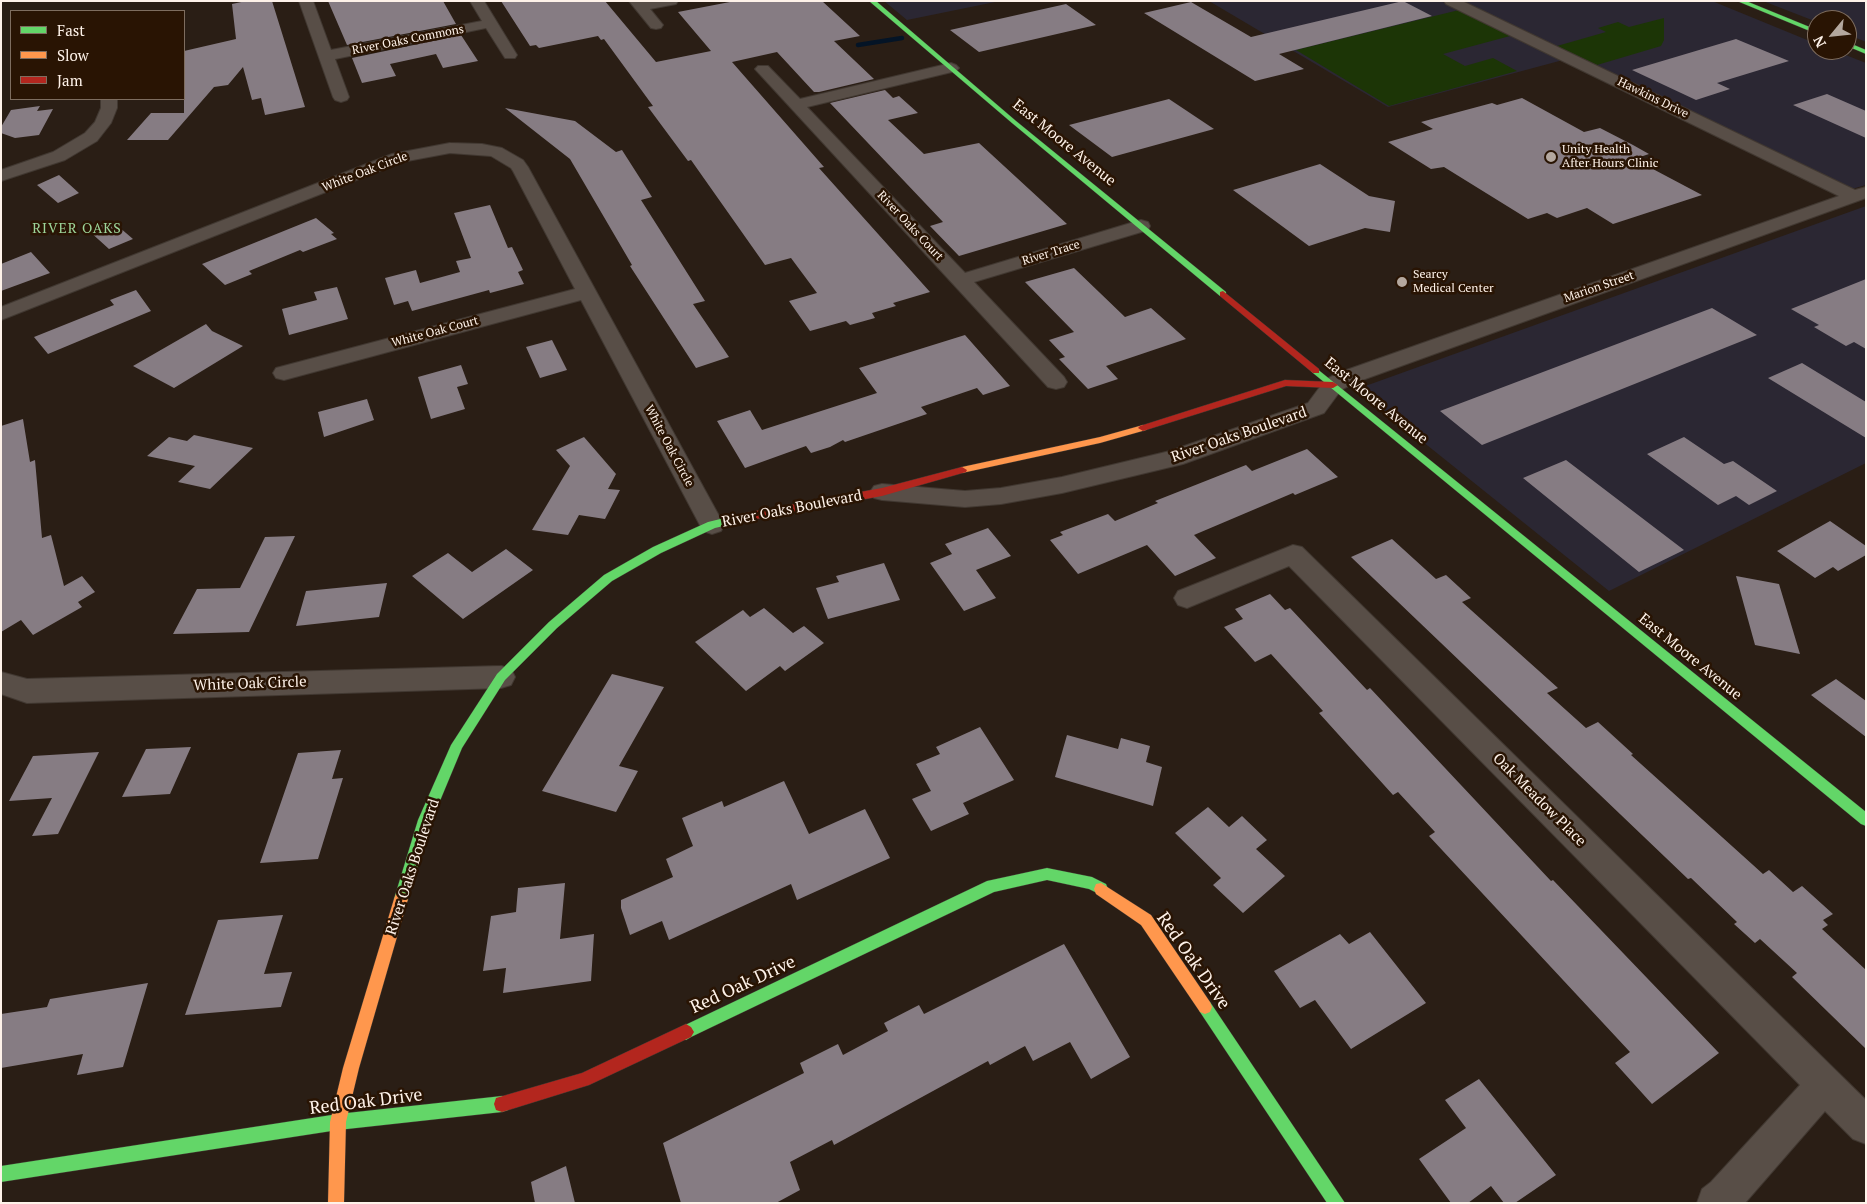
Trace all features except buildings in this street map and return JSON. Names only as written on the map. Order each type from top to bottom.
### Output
[{"type":"street","points":[[306,1],[341,98]]},
{"type":"street","points":[[477,1],[510,54]]},
{"type":"street","points":[[638,4],[671,1]]},
{"type":"street","name":"East Moore Avenue","points":[[872,1],[1333,385],[1866,820]]},
{"type":"street","name":"Hawkins Drive","points":[[1451,1],[1860,194]]},
{"type":"street","points":[[1740,1],[1807,28]]},
{"type":"street","points":[[638,4],[656,26]]},
{"type":"street","name":"River Oaks Commons","points":[[326,56],[491,23]]},
{"type":"street","points":[[796,105],[951,68]]},
{"type":"street","name":"River Oaks Court","points":[[763,69],[1056,382]]},
{"type":"street","points":[[1,176],[59,156],[91,137],[103,123],[109,108],[109,100]]},
{"type":"street","name":"White Oak Circle","points":[[1,314],[398,158],[450,148],[482,149],[496,152],[517,164],[712,525]]},
{"type":"street","name":"Marion Street","points":[[1333,385],[1346,378],[1532,310],[1860,194]]},
{"type":"street","name":"River Trace","points":[[961,280],[1141,226]]},
{"type":"street","name":"White Oak Court","points":[[284,373],[587,292]]},
{"type":"street","name":"River Oaks Boulevard","points":[[336,1203],[338,1122],[352,1068],[425,820],[457,745],[501,677],[553,624],[608,578],[657,550],[712,525],[755,514],[882,492],[950,472],[1147,427],[1285,383],[1333,385]]},
{"type":"street","name":"River Oaks Boulevard","points":[[882,492],[965,499],[1001,496],[1118,472],[1175,458],[1316,408],[1333,385]]},
{"type":"street","name":"Oak Meadow Place","points":[[1187,598],[1293,554],[1866,1126]]},
{"type":"street","name":"White Oak Circle","points":[[1,683],[27,690],[501,677]]},
{"type":"street","name":"Red Oak Drive","points":[[1,1174],[338,1122],[497,1106],[584,1080],[992,886],[1047,874],[1092,884],[1146,920],[1337,1203]]},
{"type":"street","points":[[1716,1203],[1725,1196],[1824,1086]]},
{"type":"shaded area","points":[[884,1],[1000,1],[907,20]]},
{"type":"shaded area","points":[[1209,1],[1441,1],[1563,60],[1388,107]]},
{"type":"shaded area","points":[[1461,1],[1712,1],[1807,40],[1807,60],[1857,59],[1866,63],[1866,185],[1852,189]]},
{"type":"shaded area","points":[[1763,1],[1866,1],[1866,42],[1857,38],[1857,10],[1807,10],[1807,18]]},
{"type":"shaded area","points":[[1866,206],[1866,463],[1609,591],[1357,389]]},
{"type":"green space","points":[[1459,10],[1510,36],[1443,54],[1465,66],[1493,58],[1517,71],[1389,106],[1296,50]]},
{"type":"green space","points":[[1664,18],[1664,40],[1661,46],[1597,65],[1557,46],[1606,32],[1598,28],[1618,22],[1629,27]]},
{"type":"waterway","points":[[858,45],[902,38]]},
{"type":"traffic: fast","points":[[872,1],[1014,122],[1223,294]]},
{"type":"traffic: fast","points":[[1740,1],[1807,28]]},
{"type":"traffic: fast","points":[[1857,48],[1866,52]]},
{"type":"traffic: fast","points":[[1316,371],[1866,820]]},
{"type":"traffic: fast","points":[[401,899],[425,820],[457,745],[501,677],[553,625],[608,578],[657,550],[712,525],[745,517]]},
{"type":"traffic: fast","points":[[686,1032],[992,886],[1047,874],[1092,883],[1101,889]]},
{"type":"traffic: fast","points":[[1205,1007],[1337,1203]]},
{"type":"traffic: fast","points":[[1,1174],[338,1122],[502,1104]]},
{"type":"traffic: slow","points":[[962,470],[1100,440],[1143,428]]},
{"type":"traffic: slow","points":[[1101,889],[1146,920],[1205,1007]]},
{"type":"traffic: slow","points":[[336,1203],[338,1122],[351,1068],[401,899]]},
{"type":"traffic: jam","points":[[1223,294],[1316,371]]},
{"type":"traffic: jam","points":[[1143,428],[1285,383],[1333,385]]},
{"type":"traffic: jam","points":[[745,517],[882,492],[962,470]]},
{"type":"traffic: jam","points":[[502,1104],[584,1080],[686,1032]]},
{"type":"place","name":"Unity Health After Hours Clinic","points":[[1551,157]]},
{"type":"place","name":"Searcy Medical Center","points":[[1402,282]]},
{"type":"district","name":"RIVER OAKS","points":[[77,229]]}]
